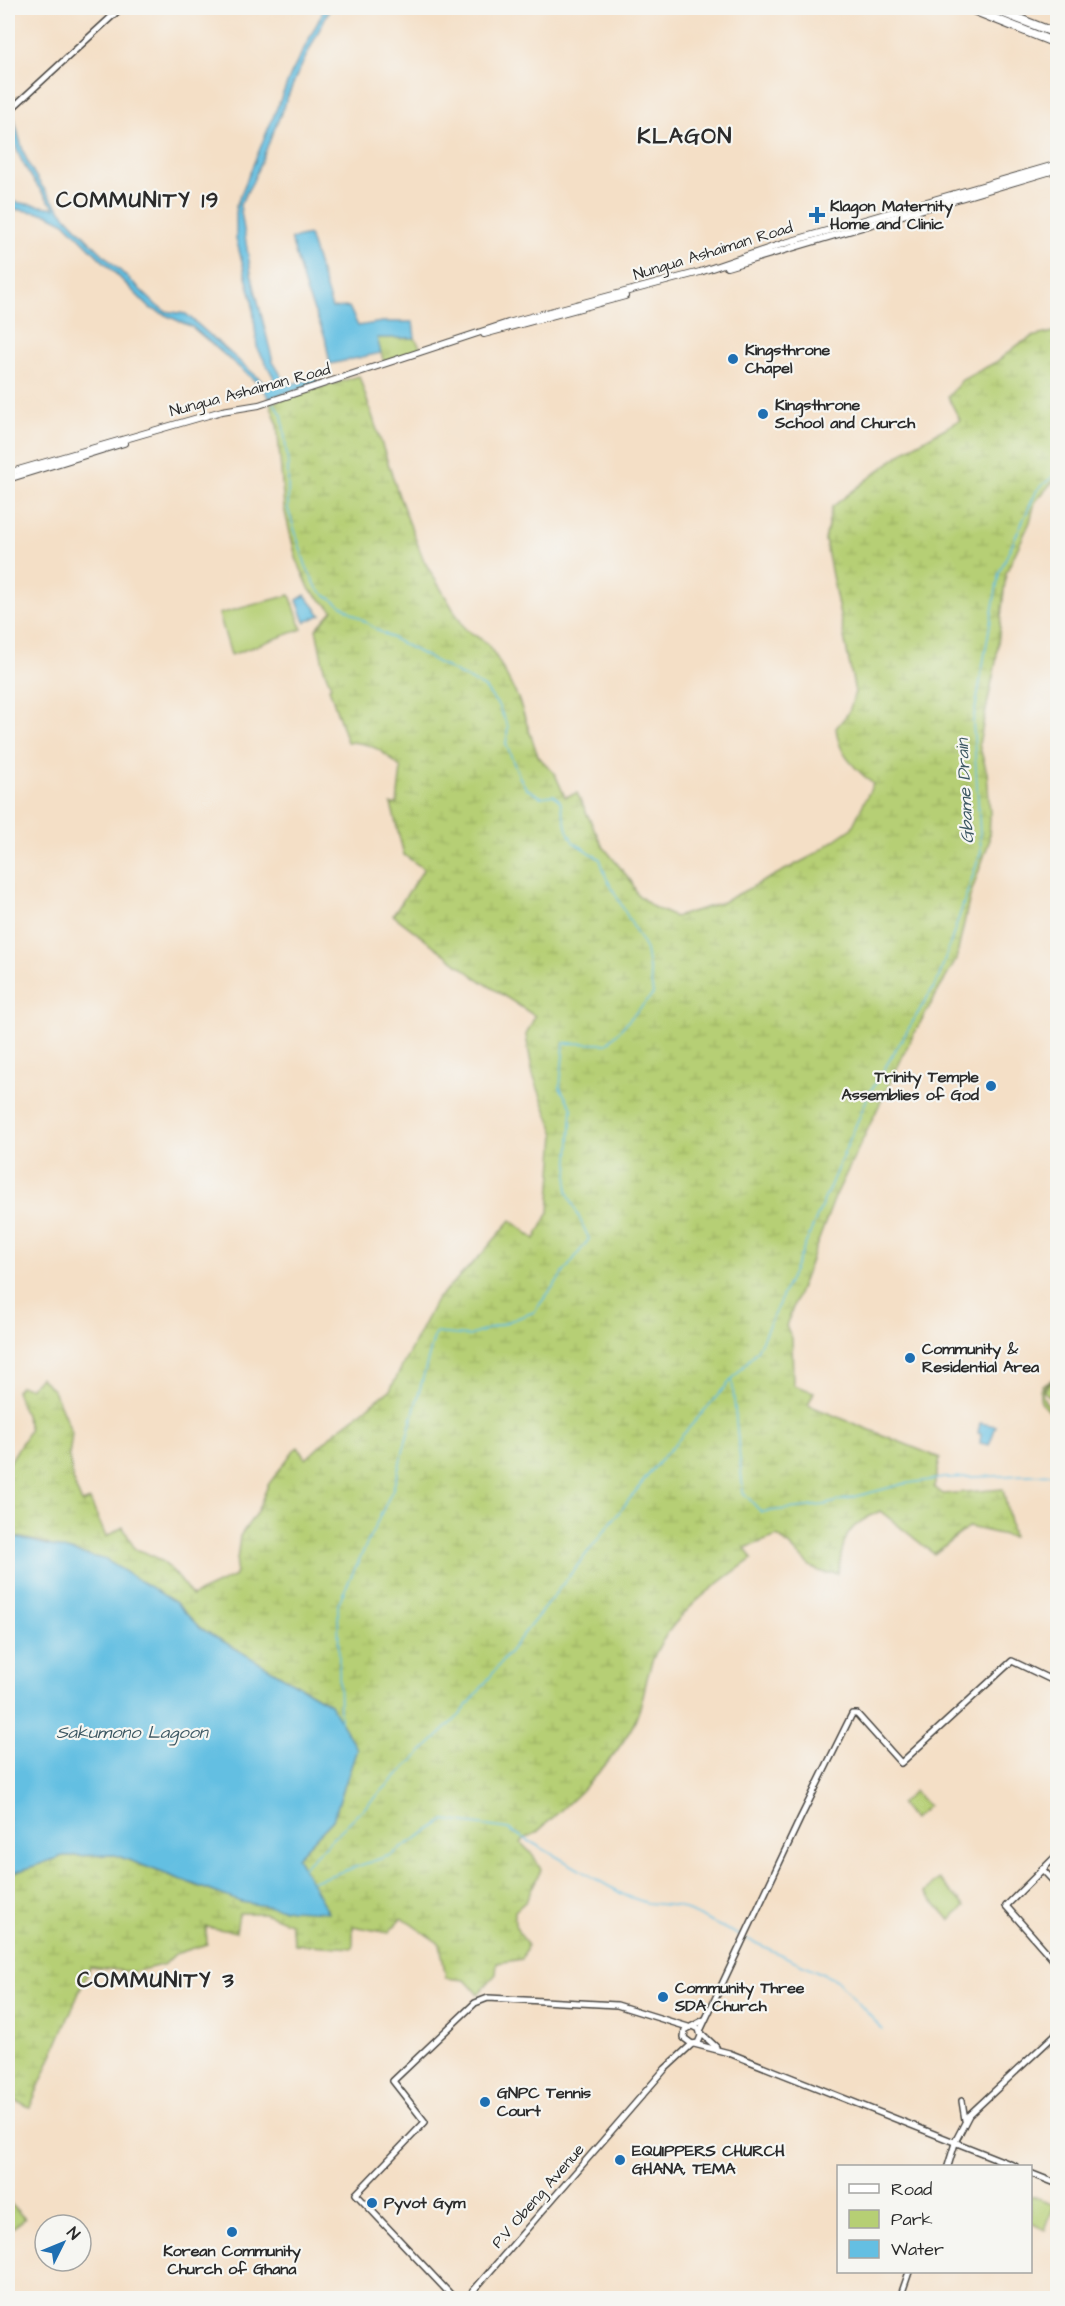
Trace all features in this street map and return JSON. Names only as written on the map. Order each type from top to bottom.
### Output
[{"type":"highway","points":[[968,8],[1058,44]]},
{"type":"highway","points":[[991,8],[1058,34]]},
{"type":"main road","name":"Nungua Ashaiman Road","points":[[8,474],[222,411],[259,405],[508,323],[700,272],[785,243],[1058,164]]},
{"type":"main road","name":"Nungua Ashaiman Road","points":[[481,333],[498,331],[609,301],[1058,169]]},
{"type":"main road","name":"Nungua Ashaiman Road","points":[[8,479],[125,440]]},
{"type":"street","points":[[8,112],[121,8]]},
{"type":"street","points":[[677,2056],[700,2040],[701,2032],[800,1819],[852,1714],[857,1714],[901,1763],[1012,1661],[1058,1683]]},
{"type":"street","points":[[1058,1854],[1006,1903],[1006,1908],[1058,1965]]},
{"type":"street","points":[[1042,1869],[1058,1886]]},
{"type":"street","points":[[454,2298],[356,2194],[425,2122],[396,2088],[393,2081],[475,2003],[483,1999],[617,2005],[674,2025],[691,2027],[701,2032],[720,2049]]},
{"type":"street","points":[[677,2056],[684,2037],[691,2027],[708,2017]]},
{"type":"street","points":[[674,2025],[693,2044],[720,2049],[1012,2165]]},
{"type":"street","points":[[948,2165],[965,2120],[1058,2032]]},
{"type":"street","name":"P.V Obeng Avenue","points":[[467,2298],[677,2056]]},
{"type":"street","points":[[962,2101],[965,2120]]},
{"type":"street","points":[[945,2139],[960,2134],[979,2105]]},
{"type":"street","points":[[960,2134],[968,2148]]},
{"type":"street","points":[[1032,2174],[1058,2184]]},
{"type":"street","points":[[900,2298],[908,2273]]},
{"type":"green space","points":[[1057,331],[1057,477],[1035,502],[1030,522],[1006,573],[996,662],[979,744],[987,773],[990,814],[989,842],[970,896],[956,960],[911,1039],[835,1197],[786,1326],[792,1338],[793,1385],[814,1392],[808,1405],[940,1458],[934,1487],[943,1494],[1003,1489],[1013,1537],[969,1527],[934,1554],[880,1511],[859,1523],[848,1534],[842,1549],[838,1573],[818,1571],[811,1567],[777,1536],[745,1548],[752,1559],[695,1602],[671,1628],[661,1643],[650,1667],[635,1721],[622,1744],[588,1784],[536,1833],[521,1843],[533,1855],[541,1870],[525,1902],[515,1911],[515,1925],[527,1944],[527,1948],[522,1959],[497,1963],[496,1974],[478,1994],[465,1980],[446,1978],[440,1944],[402,1918],[388,1933],[353,1926],[353,1948],[295,1944],[290,1923],[264,1913],[239,1913],[236,1932],[206,1927],[207,1944],[175,1954],[165,1964],[133,1972],[90,1967],[30,2107],[8,2098],[8,1875],[63,1856],[115,1855],[241,1902],[300,1863],[297,1857],[333,1820],[330,1704],[200,1628],[175,1602],[45,1543],[8,1535],[8,1465],[30,1429],[16,1391],[20,1386],[30,1388],[40,1377],[54,1391],[72,1433],[69,1456],[74,1484],[82,1503],[90,1500],[106,1537],[123,1527],[135,1549],[162,1561],[192,1596],[235,1576],[240,1536],[257,1512],[268,1485],[294,1450],[298,1447],[306,1459],[336,1431],[390,1390],[436,1300],[481,1255],[511,1220],[535,1239],[549,1212],[555,1134],[533,1075],[526,1035],[535,1016],[475,977],[393,915],[424,869],[404,855],[391,804],[397,804],[401,768],[377,749],[356,742],[347,742],[329,688],[331,686],[324,669],[316,629],[333,610],[310,590],[296,558],[284,508],[277,423],[270,403],[359,376],[399,496],[424,561],[465,629],[487,643],[498,660],[518,698],[538,756],[555,774],[565,797],[577,793],[602,845],[631,881],[637,894],[653,907],[675,917],[721,903],[810,857],[851,829],[873,784],[853,766],[837,737],[836,728],[849,712],[855,692],[825,540],[832,507],[906,450],[960,420],[948,397],[962,380],[996,362],[1032,337]]},
{"type":"green space","points":[[376,338],[415,338],[421,349],[384,362]]},
{"type":"green space","points":[[290,595],[302,629],[231,655],[219,614]]},
{"type":"green space","points":[[1057,1377],[1057,1380],[1053,1381],[1057,1387],[1049,1396],[1043,1391],[1052,1381],[1046,1385],[1043,1389],[1042,1393],[1049,1406],[1057,1413],[1057,1417],[1042,1404],[1040,1391],[1042,1385]]},
{"type":"green space","points":[[914,1791],[928,1806],[913,1819],[900,1804]]},
{"type":"green space","points":[[939,1879],[965,1907],[950,1920],[925,1892]]},
{"type":"green space","points":[[1032,2197],[1054,2205],[1045,2230],[1032,2224]]},
{"type":"green space","points":[[8,2201],[25,2219],[8,2231]]},
{"type":"water","points":[[325,8],[330,8],[296,77],[253,181],[240,205],[251,273],[273,362],[287,385],[316,378],[318,384],[269,398],[262,387],[192,327],[150,308],[65,223],[47,214],[8,208],[8,201],[55,208],[34,181],[19,155],[11,127],[8,91],[24,153],[33,173],[82,234],[156,305],[165,311],[186,314],[263,382],[272,382],[274,378],[257,347],[252,299],[236,239],[236,206],[291,74]]},
{"type":"water","points":[[309,235],[332,308],[349,307],[358,326],[382,322],[413,322],[415,338],[377,338],[381,353],[330,364],[325,337],[306,291],[291,239]]},
{"type":"water","points":[[305,595],[321,615],[305,622],[297,600]]},
{"type":"water","points":[[980,1423],[996,1426],[989,1445],[980,1443],[981,1434],[978,1433]]},
{"type":"water","name":"Sakumono Lagoon","points":[[8,1535],[106,1560],[175,1602],[200,1628],[330,1704],[357,1749],[333,1820],[297,1857],[328,1912],[291,1910],[241,1902],[115,1855],[63,1856],[8,1875]]},
{"type":"waterway","points":[[273,402],[282,415],[288,464],[288,509],[306,566],[318,590],[379,631],[485,688],[498,705],[508,727],[506,744],[526,788],[541,797],[554,795],[560,801],[567,830],[573,842],[600,859],[606,877],[646,950],[653,994],[607,1044],[564,1043],[560,1088],[572,1108],[567,1191],[589,1239],[534,1312],[469,1336],[435,1333],[393,1489],[338,1604],[340,1722]]},
{"type":"waterway","name":"Gbame Drain","points":[[301,1869],[460,1715],[657,1464],[757,1351],[797,1264],[869,1094],[938,980],[981,851],[973,722],[999,573],[1037,490],[1058,472]]},
{"type":"waterway","points":[[732,1379],[743,1492],[761,1512],[824,1505],[903,1484],[944,1478],[1058,1474]]},
{"type":"waterway","points":[[311,1882],[391,1855],[445,1820],[508,1829],[624,1895],[647,1903],[678,1906],[742,1937]]},
{"type":"waterway","points":[[747,1939],[838,1981],[883,2030]]},
{"type":"place","name":"Klagon Maternity Home and Clinic","points":[[817,215]]},
{"type":"place","name":"Kingsthrone Chapel","points":[[733,359]]},
{"type":"place","name":"Kingsthrone School and Church","points":[[763,414]]},
{"type":"place","name":"Trinity Temple Assemblies of God","points":[[991,1086]]},
{"type":"place","name":"Community & Residential Area","points":[[910,1358]]},
{"type":"place","name":"Community Three SDA Church","points":[[663,1997]]},
{"type":"place","name":"GNPC Tennis Court","points":[[485,2102]]},
{"type":"place","name":"EQUIPPERS CHURCH GHANA, TEMA","points":[[620,2160]]},
{"type":"place","name":"Pyvot Gym","points":[[372,2203]]},
{"type":"place","name":"Korean Community Church of Ghana","points":[[232,2232]]},
{"type":"district","name":"KLAGON","points":[[685,136]]},
{"type":"district","name":"COMMUNITY 19","points":[[138,200]]},
{"type":"district","name":"COMMUNITY 3","points":[[156,1980]]}]
